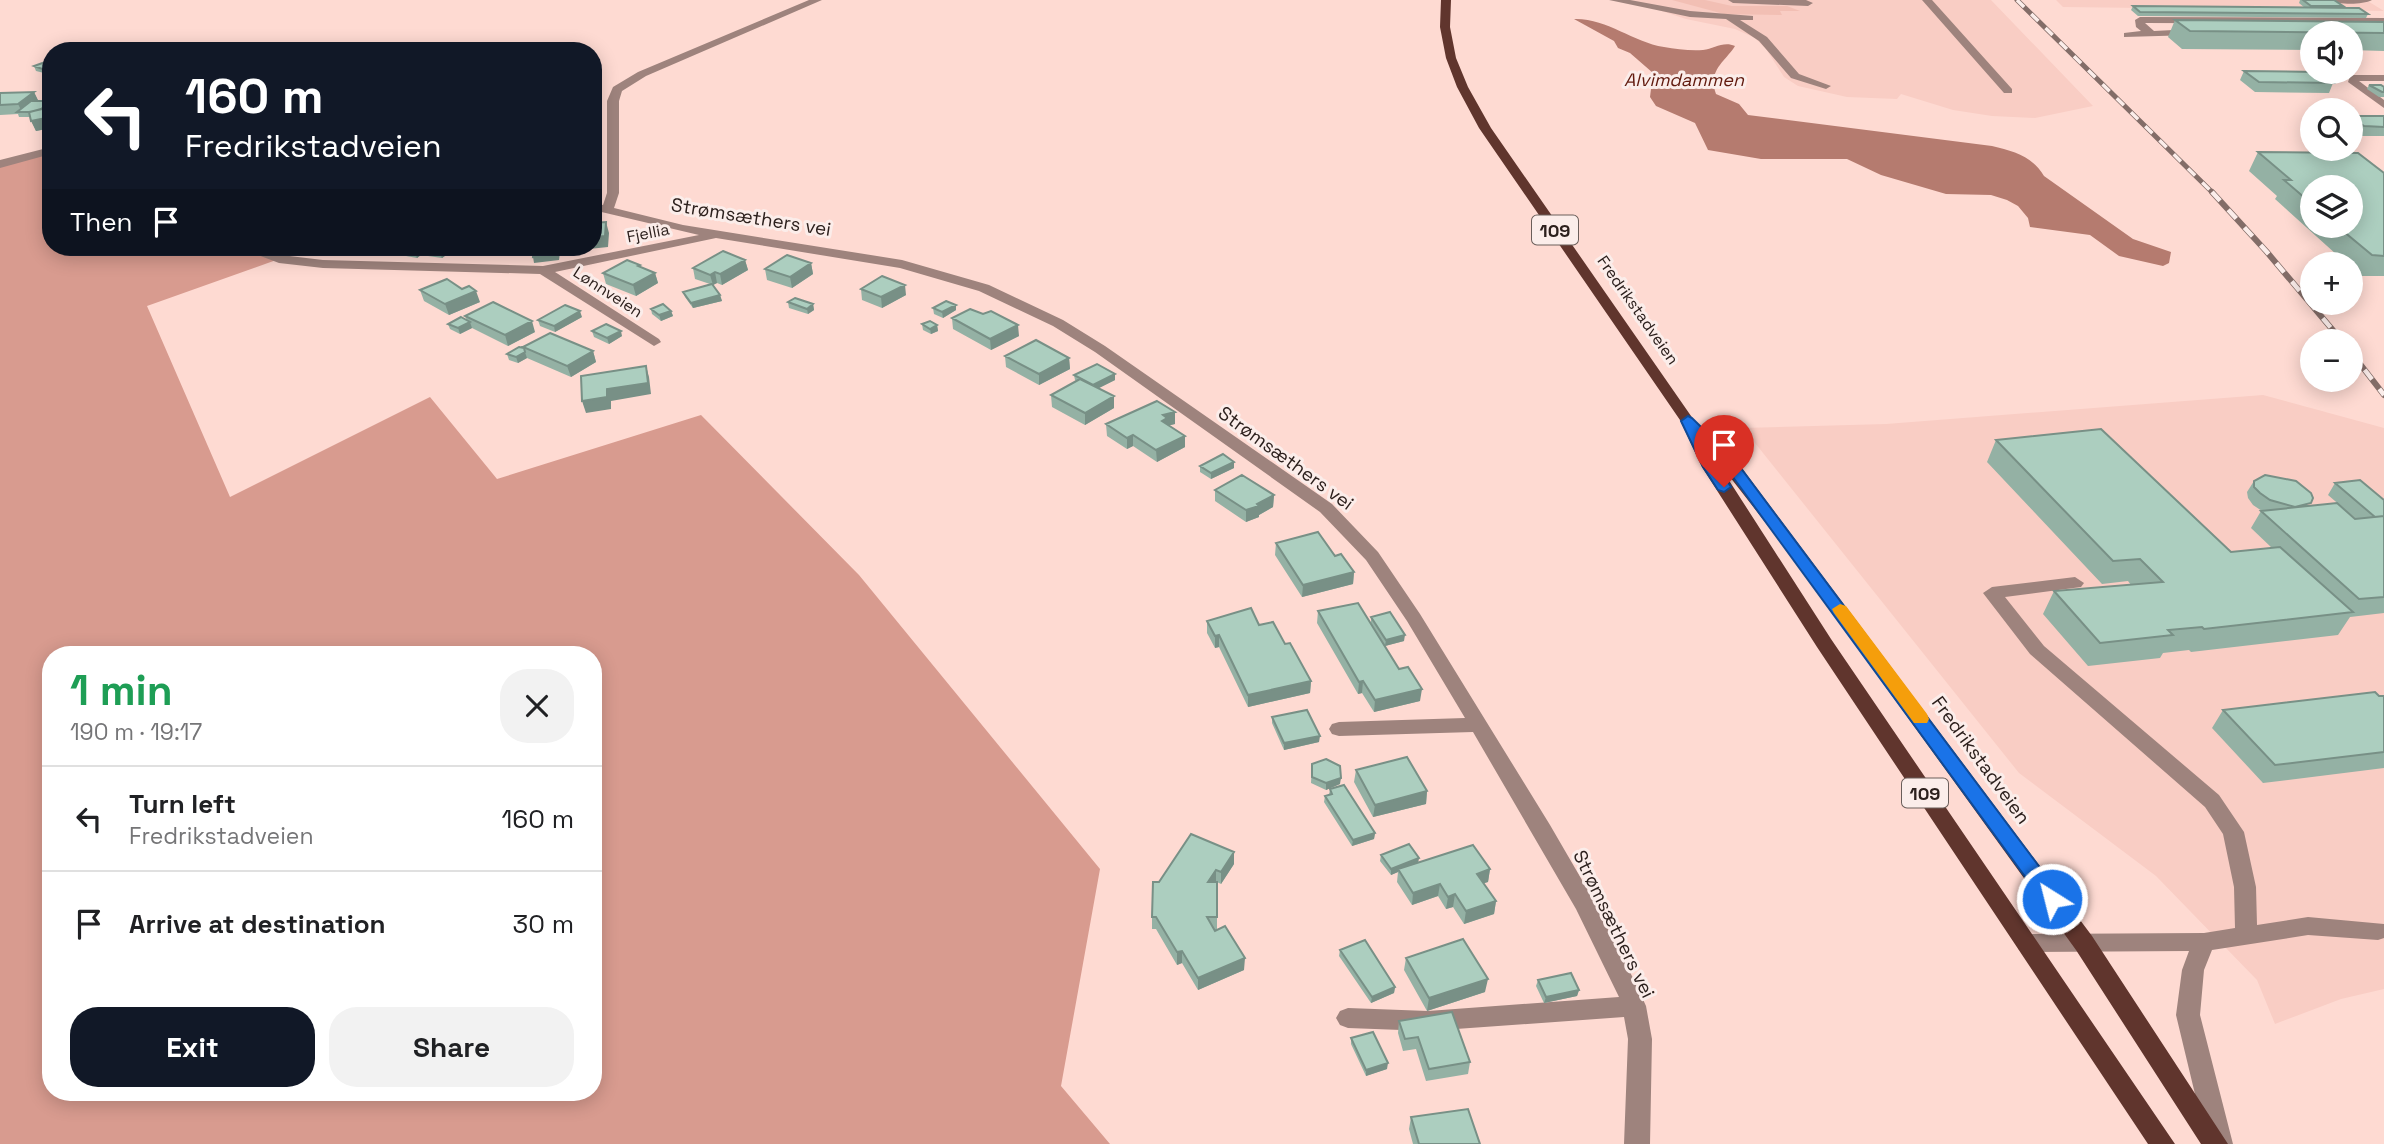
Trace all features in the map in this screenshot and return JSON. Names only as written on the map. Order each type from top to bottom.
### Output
[{"type":"main road","name":"Fredrikstadveien","points":[[1447,1],[1445,28],[1456,71],[1470,103],[1493,142],[1688,421],[1710,467],[1817,633],[2162,1144]]},
{"type":"main road","name":"Fredrikstadveien","points":[[1688,421],[1729,462],[2084,943],[2218,1144]]},
{"type":"street","points":[[602,206],[613,193],[613,101],[617,89],[631,79],[817,0]]},
{"type":"street","points":[[1614,0],[1690,14],[1749,18]]},
{"type":"street","points":[[1648,0],[1690,14]]},
{"type":"street","points":[[1733,0],[1808,3]]},
{"type":"street","points":[[1927,0],[2008,91]]},
{"type":"street","points":[[2334,0],[2370,2]]},
{"type":"street","points":[[1730,18],[1763,39],[1795,76],[1826,86]]},
{"type":"street","points":[[2151,33],[2141,27],[2140,20],[2384,21]]},
{"type":"street","points":[[2128,34],[2202,33]]},
{"type":"street","points":[[2384,78],[2354,78],[2353,82],[2384,105]]},
{"type":"street","points":[[0,164],[42,152]]},
{"type":"street","name":"Strømsæthers vei","points":[[602,208],[717,236],[847,254],[953,277],[1020,303],[1100,349],[1326,508],[1372,555],[1407,608],[1586,905],[1634,1006],[1640,1039],[1637,1144]]},
{"type":"street","name":"Fjellia","points":[[268,256],[279,260],[323,264],[543,270],[717,236]]},
{"type":"street","name":"Lønnveien","points":[[543,270],[654,342]]},
{"type":"street","points":[[2075,583],[1992,593],[2037,650],[2212,801],[2233,832],[2245,887],[2246,933]]},
{"type":"street","points":[[1339,729],[1478,725]]},
{"type":"street","points":[[2027,943],[2204,942],[2246,933],[2308,926],[2378,931]]},
{"type":"street","points":[[2204,942],[2193,970],[2188,1015],[2218,1144]]},
{"type":"street","points":[[1348,1018],[1428,1021],[1634,1006]]},
{"type":"shaded area","points":[[1628,0],[1991,0],[2093,106],[2035,118],[1992,116],[1953,110],[1901,94],[1897,99],[1847,97],[1798,86],[1784,77],[1766,49],[1755,38],[1735,29],[1686,19]]},
{"type":"shaded area","points":[[1672,0],[1705,0],[1732,6],[1787,6],[1800,11],[1780,11],[1782,15],[1724,14]]},
{"type":"shaded area","points":[[2056,0],[2366,0],[2384,11],[2063,7]]},
{"type":"shaded area","points":[[42,152],[42,256],[270,256],[279,259],[147,306],[230,497],[430,397],[497,479],[701,415],[859,575],[1100,869],[1061,1086],[1110,1144],[0,1144],[0,164]]},
{"type":"shaded area","points":[[2263,395],[2384,428],[2384,989],[2341,999],[2275,1024],[2257,980],[2156,876],[2019,773],[1743,428],[1886,424]]},
{"type":"water","name":"Alvimdammen","points":[[1574,19],[1597,22],[1664,47],[1698,50],[1723,45],[1735,46],[1716,72],[1714,86],[1716,94],[1739,104],[1748,115],[1992,146],[2015,153],[2029,159],[2044,176],[2133,239],[2171,252],[2169,263],[2163,266],[2119,256],[2090,235],[2030,227],[2028,218],[2018,206],[2007,200],[1991,195],[1946,194],[1881,175],[1847,159],[1761,159],[1708,150],[1695,123],[1656,106],[1650,97],[1653,73],[1630,53],[1618,48],[1614,41]]},
{"type":"building","points":[[2303,0],[2334,0],[2343,6],[2311,6]]},
{"type":"building","points":[[2133,6],[2359,8],[2368,14],[2140,12]]},
{"type":"building","points":[[2175,20],[2300,21],[2300,32],[2190,31]]},
{"type":"building","points":[[2363,22],[2384,22],[2384,33],[2363,33]]},
{"type":"building","points":[[2244,71],[2300,72],[2300,83],[2259,82]]},
{"type":"building","points":[[2369,85],[2381,85],[2384,92],[2382,92]]},
{"type":"building","points":[[34,92],[18,104],[0,105],[0,93]]},
{"type":"building","points":[[31,101],[42,101],[41,109],[17,112]]},
{"type":"building","points":[[42,109],[42,119],[31,121],[29,112]]},
{"type":"building","points":[[2363,116],[2384,116],[2384,127],[2364,126]]},
{"type":"building","points":[[2258,152],[2300,152],[2300,161],[2363,161],[2363,157],[2384,173],[2384,256],[2372,255],[2351,238],[2363,238],[2363,175],[2300,175],[2300,194],[2284,180],[2291,180]]},
{"type":"building","points":[[602,222],[606,222],[605,236],[602,236]]},
{"type":"building","points":[[723,251],[745,260],[720,274],[715,272],[710,275],[693,268]]},
{"type":"building","points":[[787,255],[811,263],[790,277],[765,269]]},
{"type":"building","points":[[627,260],[655,273],[633,285],[603,273]]},
{"type":"building","points":[[882,276],[905,285],[881,297],[861,289]]},
{"type":"building","points":[[447,279],[462,289],[469,286],[476,291],[445,304],[420,290]]},
{"type":"building","points":[[712,284],[720,295],[691,303],[683,292]]},
{"type":"building","points":[[795,298],[813,304],[807,309],[788,302]]},
{"type":"building","points":[[946,301],[956,305],[942,312],[933,308]]},
{"type":"building","points":[[493,302],[532,321],[505,335],[465,316]]},
{"type":"building","points":[[663,304],[671,311],[659,315],[651,309]]},
{"type":"building","points":[[565,305],[580,311],[554,326],[538,320]]},
{"type":"building","points":[[970,309],[983,314],[991,311],[1018,325],[990,339],[952,318]]},
{"type":"building","points":[[461,317],[470,322],[458,328],[448,324]]},
{"type":"building","points":[[930,321],[937,325],[930,329],[922,324]]},
{"type":"building","points":[[606,324],[621,331],[607,338],[592,331]]},
{"type":"building","points":[[550,333],[593,351],[567,366],[523,347]]},
{"type":"building","points":[[1036,340],[1069,358],[1039,374],[1005,356]]},
{"type":"building","points":[[519,347],[524,348],[525,352],[516,357],[507,354]]},
{"type":"building","points":[[1097,364],[1115,374],[1093,385],[1074,375]]},
{"type":"building","points":[[646,366],[648,383],[607,389],[607,397],[582,401],[581,376]]},
{"type":"building","points":[[1080,379],[1114,396],[1085,413],[1051,395]]},
{"type":"building","points":[[1157,401],[1175,412],[1163,415],[1167,418],[1162,421],[1185,436],[1156,450],[1133,435],[1127,438],[1106,424]]},
{"type":"building","points":[[2101,429],[2231,552],[2280,547],[2353,612],[2204,629],[2168,630],[2173,635],[2100,643],[2054,591],[2163,582],[2140,559],[2113,561],[1996,440]]},
{"type":"building","points":[[1223,454],[1234,462],[1211,473],[1200,466]]},
{"type":"building","points":[[1242,475],[1274,495],[1257,504],[1259,506],[1246,510],[1215,490]]},
{"type":"building","points":[[2265,475],[2296,481],[2311,493],[2311,503],[2295,507],[2270,500],[2254,487],[2254,481]]},
{"type":"building","points":[[2360,480],[2384,500],[2384,516],[2375,517],[2335,483]]},
{"type":"building","points":[[2337,503],[2355,519],[2384,516],[2384,597],[2359,599],[2261,511]]},
{"type":"building","points":[[1318,532],[1335,556],[1341,554],[1354,572],[1303,585],[1276,543]]},
{"type":"building","points":[[1358,603],[1399,669],[1408,667],[1422,689],[1375,700],[1363,681],[1359,682],[1318,611]]},
{"type":"building","points":[[1251,608],[1259,625],[1273,622],[1285,644],[1290,643],[1311,681],[1248,695],[1219,635],[1215,636],[1207,621]]},
{"type":"building","points":[[1390,612],[1405,635],[1386,640],[1371,617]]},
{"type":"building","points":[[2375,692],[2384,696],[2384,752],[2275,765],[2223,710]]},
{"type":"building","points":[[1307,710],[1320,736],[1284,743],[1272,717]]},
{"type":"building","points":[[1407,757],[1427,791],[1375,805],[1356,770]]},
{"type":"building","points":[[1326,759],[1340,766],[1341,778],[1326,783],[1312,777],[1312,764]]},
{"type":"building","points":[[1344,785],[1375,833],[1353,840],[1325,796],[1332,794],[1330,789]]},
{"type":"building","points":[[1191,834],[1234,852],[1221,872],[1216,870],[1208,882],[1217,882],[1217,917],[1207,917],[1215,931],[1225,926],[1245,958],[1198,978],[1182,951],[1177,952],[1156,917],[1152,917],[1153,882],[1159,882]]},
{"type":"building","points":[[1409,844],[1419,858],[1391,869],[1381,855]]},
{"type":"building","points":[[1473,845],[1490,869],[1477,874],[1496,901],[1466,911],[1455,894],[1448,897],[1440,884],[1413,893],[1398,869]]},
{"type":"building","points":[[1463,939],[1488,979],[1429,998],[1406,958]]},
{"type":"building","points":[[1365,940],[1395,987],[1372,997],[1340,950]]},
{"type":"building","points":[[1571,973],[1579,990],[1546,997],[1538,980]]},
{"type":"building","points":[[1452,1012],[1470,1062],[1429,1069],[1418,1037],[1405,1039],[1399,1021]]},
{"type":"building","points":[[1373,1032],[1388,1063],[1366,1070],[1351,1038]]},
{"type":"building","points":[[1468,1109],[1480,1144],[1419,1144],[1411,1117]]},
{"type":"railway","points":[[2017,0],[2212,192]]},
{"type":"railway","points":[[2212,192],[2332,329]]},
{"type":"railway","points":[[2363,368],[2384,395]]},
{"type":"slow traffic","points":[[1840,609],[1921,719]]},
{"type":"route","points":[[1724,487],[1710,467],[1688,421],[1729,462],[2052,899]]}]
